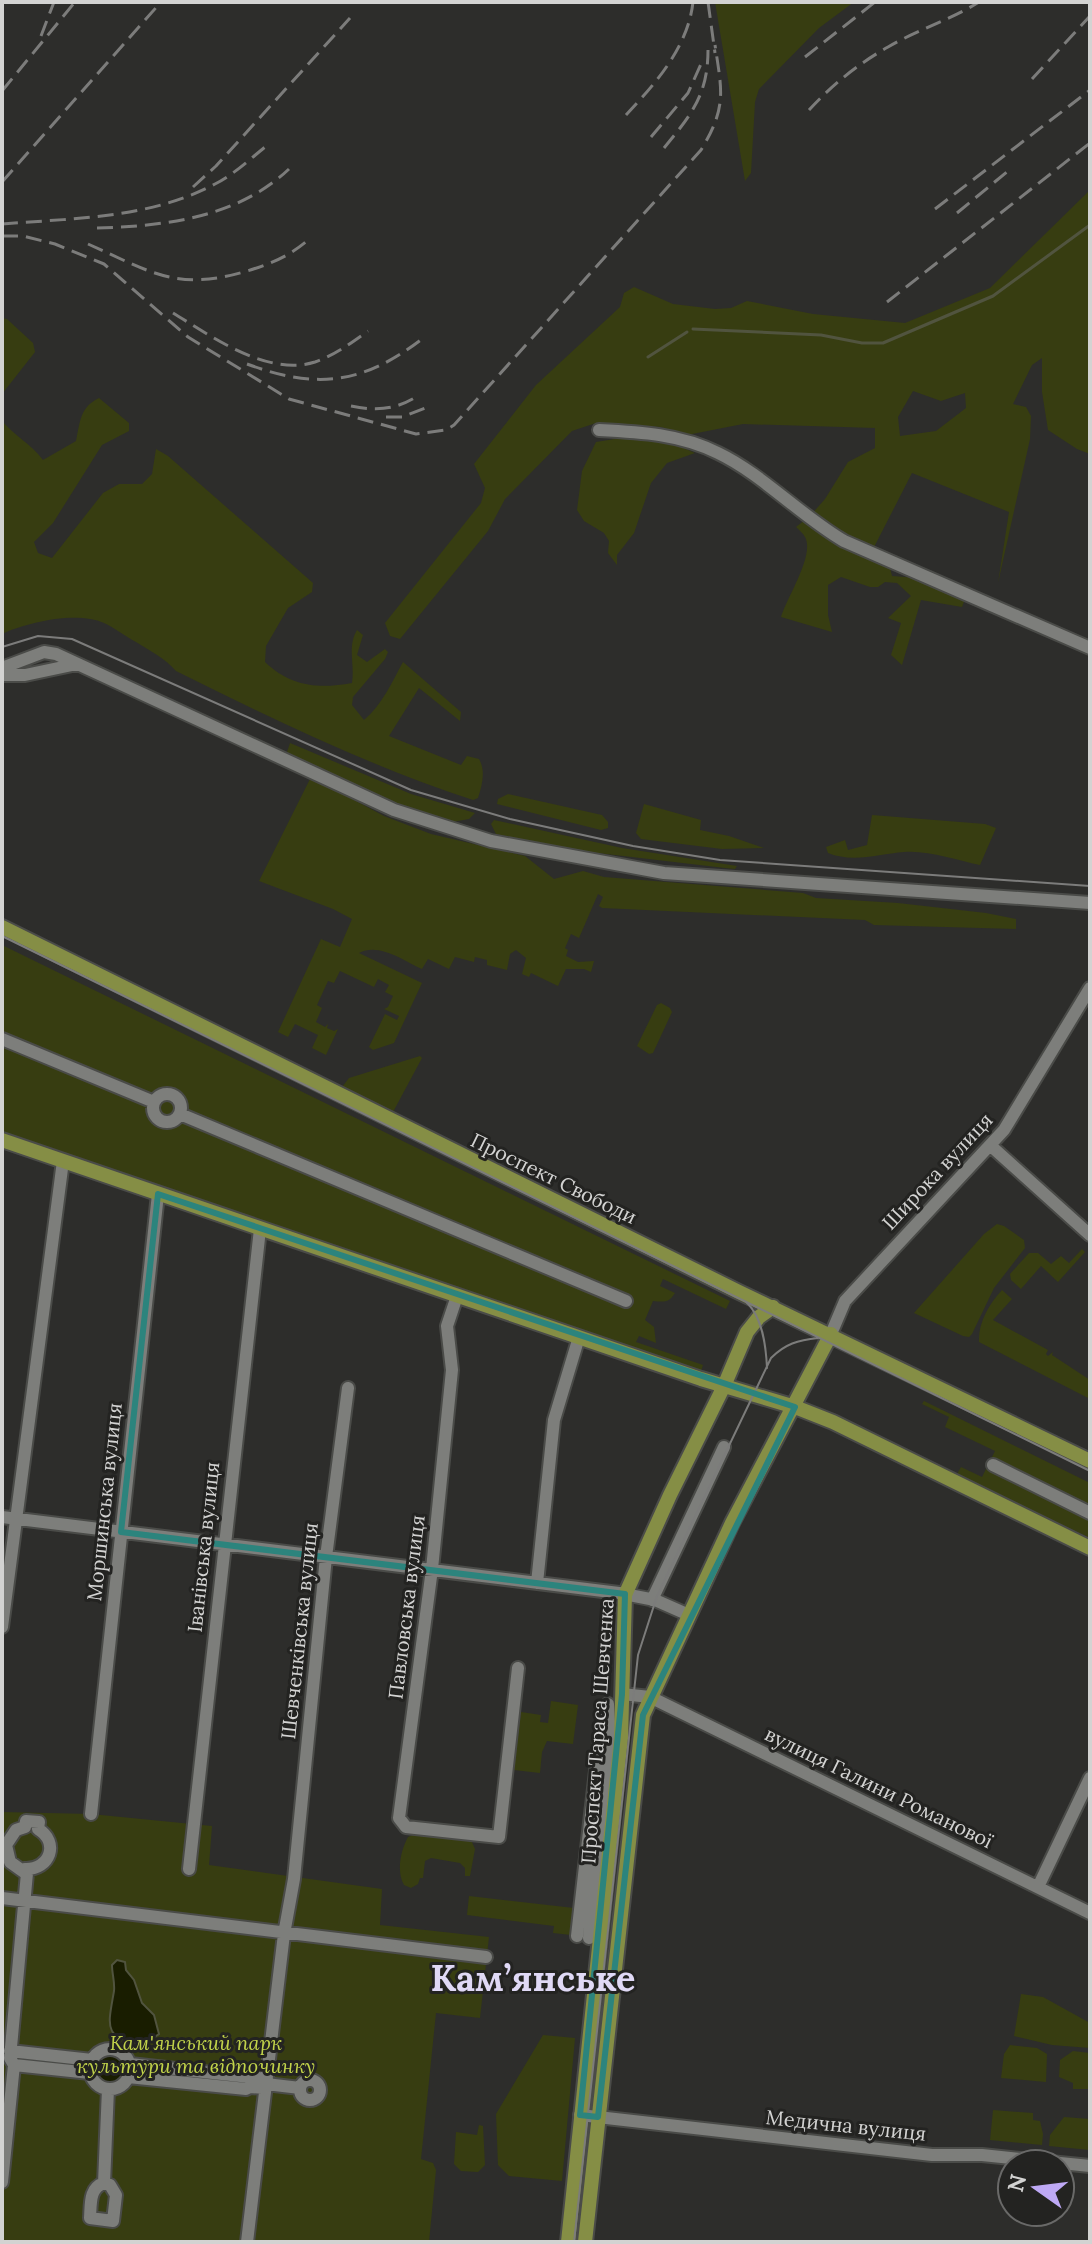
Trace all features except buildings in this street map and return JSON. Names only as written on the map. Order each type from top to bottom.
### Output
[{"type":"main road","name":"Проспект Свободи","points":[[2,927],[1090,1461]]},
{"type":"main road","points":[[2,1140],[724,1386],[795,1407],[833,1422],[1090,1548]]},
{"type":"main road","name":"Проспект Тараса Шевченка","points":[[568,2242],[621,1738],[625,1595],[747,1332],[759,1317],[773,1307]]},
{"type":"main road","name":"Проспект Тараса Шевченка","points":[[585,2242],[643,1715],[775,1438],[795,1407],[831,1334]]},
{"type":"street","points":[[599,430],[657,433],[720,454],[844,541],[1090,648]]},
{"type":"street","points":[[2,668],[44,652],[56,654],[394,810],[491,841],[664,873],[1090,903]]},
{"type":"street","points":[[2,675],[25,675],[77,664]]},
{"type":"street","name":"Широка вулиця","points":[[831,1334],[845,1301],[1004,1130],[1090,988]]},
{"type":"street","points":[[2,1039],[154,1102]]},
{"type":"street","points":[[162,1095],[173,1095],[180,1103],[180,1114],[172,1121],[161,1121],[154,1113],[154,1102],[162,1095]]},
{"type":"street","points":[[180,1114],[626,1301]]},
{"type":"street","points":[[991,1146],[1090,1235]]},
{"type":"street","points":[[2,1627],[8,1518],[63,1161]]},
{"type":"street","name":"Моршинська вулиця","points":[[91,1814],[158,1194]]},
{"type":"street","name":"Іванівська вулиця","points":[[189,1869],[260,1229]]},
{"type":"street","name":"Павловська вулиця","points":[[457,1296],[447,1326],[452,1370],[432,1569],[399,1818],[406,1827],[499,1837],[518,1668]]},
{"type":"street","points":[[537,1583],[554,1420],[579,1337]]},
{"type":"street","name":"Шевченківська вулиця","points":[[247,2242],[284,1934],[294,1879],[326,1557],[348,1388]]},
{"type":"street","points":[[652,1600],[724,1447]]},
{"type":"street","points":[[993,1465],[1090,1513]]},
{"type":"street","points":[[8,1518],[625,1595],[652,1600],[689,1615]]},
{"type":"street","name":"вулиця Галини Романової","points":[[622,1694],[650,1697],[1090,1913]]},
{"type":"street","points":[[608,1704],[610,1739],[583,1937],[600,1736],[608,1704]]},
{"type":"street","points":[[1038,1887],[1090,1778]]},
{"type":"street","points":[[26,1821],[39,1822],[38,1829],[48,1837],[51,1852],[47,1861],[40,1866],[24,1870],[16,1869],[10,1862],[6,1845],[16,1830],[25,1827],[26,1821]]},
{"type":"street","points":[[2,2182],[27,1873],[24,1870]]},
{"type":"street","points":[[2,1898],[486,1957]]},
{"type":"street","points":[[112,2048],[126,2056],[129,2070],[116,2088],[108,2089],[94,2081],[91,2066],[97,2053],[112,2048]]},
{"type":"street","points":[[12,2058],[91,2066]]},
{"type":"street","points":[[129,2070],[246,2089],[266,2084],[300,2088]]},
{"type":"street","points":[[104,2183],[108,2089]]},
{"type":"street","name":"Медична вулиця","points":[[580,2115],[932,2155],[982,2155],[1090,2166]]},
{"type":"highlighted area","points":[[158,1194],[795,1407],[643,1715],[598,2117],[580,2115],[622,1694],[625,1594],[121,1532]]},
{"type":"green space","points":[[715,2],[854,2],[819,28],[759,89],[755,102],[751,173],[745,181]]},
{"type":"green space","points":[[1090,190],[1090,454],[1048,430],[1042,392],[1042,358],[1032,365],[1013,404],[1026,407],[1031,416],[1030,439],[998,583],[1009,512],[912,473],[870,555],[889,564],[892,576],[918,578],[965,599],[962,607],[921,600],[902,665],[891,655],[901,623],[888,618],[911,596],[897,583],[885,582],[878,587],[870,587],[841,577],[828,585],[828,615],[832,632],[781,617],[806,554],[805,537],[796,527],[825,499],[848,462],[875,448],[875,428],[743,424],[687,435],[661,427],[596,423],[572,431],[505,499],[488,531],[400,639],[390,636],[385,623],[481,503],[485,488],[474,464],[536,385],[620,307],[624,293],[634,287],[673,304],[715,309],[731,308],[747,301],[813,314],[905,323],[990,288]],"holes":[[[913,391],[941,401],[965,393],[966,408],[936,431],[900,436],[898,417]]]},
{"type":"green space","points":[[2,318],[33,343],[35,352],[2,394]]},
{"type":"green space","points":[[99,398],[129,423],[129,431],[102,445],[53,523],[34,542],[38,553],[52,558],[103,493],[119,484],[142,484],[152,474],[156,449],[168,456],[313,583],[312,592],[288,608],[266,646],[265,662],[285,677],[306,684],[328,686],[352,683],[352,643],[357,630],[363,635],[357,655],[367,662],[385,649],[388,652],[353,697],[352,705],[364,720],[381,700],[403,662],[461,712],[460,721],[419,688],[389,736],[461,765],[467,756],[479,759],[483,773],[478,798],[473,800],[434,787],[285,724],[176,671],[157,655],[104,623],[67,618],[2,634],[2,421],[43,460],[76,441],[84,411]]},
{"type":"green space","points":[[627,437],[679,446],[695,453],[667,463],[651,483],[634,533],[617,555],[617,565],[608,553],[609,541],[604,533],[584,521],[577,510],[582,471],[596,442]]},
{"type":"green space","points":[[290,743],[411,794],[475,813],[469,819],[447,823],[363,791],[286,755]]},
{"type":"green space","points":[[311,777],[384,816],[431,834],[525,856],[554,879],[583,871],[604,877],[898,903],[1016,919],[1016,929],[874,925],[865,920],[602,908],[599,906],[603,897],[598,894],[579,938],[571,934],[565,948],[568,950],[566,956],[578,962],[594,961],[591,972],[566,969],[558,986],[531,973],[529,977],[522,974],[526,958],[516,950],[510,954],[507,970],[487,965],[487,960],[475,957],[474,962],[455,957],[449,969],[428,959],[422,969],[383,951],[359,953],[422,983],[394,1043],[373,1050],[369,1047],[385,1014],[397,1020],[399,1016],[384,1009],[393,996],[385,992],[389,985],[378,979],[374,987],[340,971],[334,983],[328,981],[317,1005],[322,1008],[316,1022],[325,1027],[328,1024],[327,1028],[334,1031],[338,1029],[326,1055],[312,1048],[318,1035],[295,1024],[288,1037],[278,1032],[321,939],[340,947],[352,919],[259,881]]},
{"type":"green space","points":[[508,794],[602,815],[608,822],[608,828],[601,830],[497,804],[498,799]]},
{"type":"green space","points":[[644,804],[701,820],[700,830],[764,848],[722,849],[641,839],[636,833]]},
{"type":"green space","points":[[872,815],[985,824],[996,828],[980,865],[923,852],[856,858],[828,853],[826,847],[845,840],[848,850],[867,845]]},
{"type":"green space","points":[[494,820],[622,848],[737,866],[735,869],[581,851],[496,834],[491,824]]},
{"type":"green space","points":[[2,945],[730,1301],[726,1309],[663,1279],[660,1286],[675,1293],[666,1301],[653,1301],[645,1320],[654,1327],[656,1343],[639,1336],[636,1342],[703,1365],[701,1371],[2,1134]]},
{"type":"green space","points":[[661,1003],[672,1012],[653,1053],[649,1054],[637,1046],[657,1005]]},
{"type":"green space","points":[[420,1056],[422,1058],[393,1112],[342,1087],[349,1078]]},
{"type":"green space","points":[[997,1224],[1024,1240],[1025,1248],[994,1288],[972,1334],[963,1336],[914,1313],[984,1234]]},
{"type":"green space","points":[[1082,1249],[1085,1252],[1058,1282],[1041,1266],[1021,1289],[1011,1280],[1010,1274],[1029,1253],[1038,1253],[1051,1264],[1061,1256],[1069,1263]]},
{"type":"green space","points":[[1002,1290],[1012,1299],[993,1320],[1048,1350],[1048,1356],[1053,1352],[1052,1355],[1090,1380],[1090,1399],[979,1342],[985,1314]]},
{"type":"green space","points":[[924,1401],[1090,1483],[1090,1538],[957,1474],[961,1467],[982,1477],[995,1451],[945,1427],[949,1417],[922,1404]]},
{"type":"green space","points":[[551,1701],[578,1705],[573,1744],[547,1741],[542,1752],[540,1773],[514,1770],[521,1712],[541,1715],[540,1722],[548,1723]]},
{"type":"green space","name":"Кам'янський парк культури та відпочинку","points":[[2,1812],[91,1814],[212,1826],[209,1865],[382,1889],[380,1925],[489,1937],[480,2018],[436,2013],[421,2159],[433,2163],[436,2170],[429,2242],[2,2242]]},
{"type":"green space","points":[[415,1834],[471,1840],[475,1849],[470,1876],[465,1876],[465,1868],[460,1863],[431,1858],[425,1861],[423,1878],[418,1884],[411,1888],[404,1885],[400,1873],[402,1854],[408,1837]]},
{"type":"green space","points":[[469,1896],[574,1908],[571,1935],[553,1933],[554,1926],[467,1915]]},
{"type":"green space","points":[[1021,1994],[1043,1997],[1090,2023],[1090,2048],[1052,2045],[1014,2036]]},
{"type":"green space","points":[[543,2035],[575,2038],[562,2181],[509,2176],[498,2165],[496,2114]]},
{"type":"green space","points":[[1010,2045],[1037,2048],[1047,2054],[1046,2082],[1001,2078],[1004,2054]]},
{"type":"green space","points":[[1073,2051],[1090,2053],[1090,2089],[1073,2089],[1073,2083],[1059,2077],[1060,2060]]},
{"type":"green space","points":[[993,2110],[1033,2113],[1033,2120],[1040,2121],[1042,2145],[990,2140]]},
{"type":"green space","points":[[1064,2117],[1090,2119],[1090,2150],[1049,2146],[1050,2135]]},
{"type":"green space","points":[[479,2125],[483,2126],[485,2165],[478,2172],[461,2171],[454,2164],[456,2132],[477,2135]]},
{"type":"shaded area","points":[[117,1960],[125,1962],[142,2003],[154,2015],[159,2034],[144,2044],[121,2039],[111,2029],[112,1965]]},
{"type":"shaded area","points":[[110,2053],[121,2058],[126,2069],[121,2080],[110,2085],[99,2080],[94,2069],[99,2058]]},
{"type":"waterway","points":[[693,329],[821,335],[862,343],[883,343],[993,296],[1090,225]]},
{"type":"waterway","points":[[648,357],[687,332]]},
{"type":"tram line","points":[[2,647],[38,636],[72,639],[411,790],[510,819],[633,846],[720,860],[1090,886]]},
{"type":"tram line","points":[[2,936],[1090,1471]]},
{"type":"tram line","points":[[746,1302],[760,1324],[767,1368]]},
{"type":"tram line","points":[[574,2242],[638,1655],[657,1596],[771,1358],[792,1344],[818,1338]]},
{"type":"railway","points":[[41,36],[54,2]]},
{"type":"railway","points":[[2,91],[75,2]]},
{"type":"railway","points":[[2,182],[161,2]]},
{"type":"railway","points":[[626,115],[659,77],[678,49],[693,2]]},
{"type":"railway","points":[[708,2],[715,53]]},
{"type":"railway","points":[[805,57],[875,2]]},
{"type":"railway","points":[[809,110],[846,76],[877,54],[979,2]]},
{"type":"railway","points":[[1032,79],[1090,16]]},
{"type":"railway","points":[[193,187],[216,166],[350,18]]},
{"type":"railway","points":[[2,236],[23,236],[55,244],[104,264],[188,337],[289,399],[416,434],[446,430],[454,425],[701,150],[719,110],[715,45]]},
{"type":"railway","points":[[664,148],[696,104],[705,80],[708,50]]},
{"type":"railway","points":[[651,137],[688,93],[701,64]]},
{"type":"railway","points":[[935,209],[1090,90]]},
{"type":"railway","points":[[887,302],[1090,143]]},
{"type":"railway","points":[[2,224],[111,215],[164,204],[190,196],[222,180],[265,147]]},
{"type":"railway","points":[[97,228],[148,225],[223,209],[269,186],[289,169]]},
{"type":"railway","points":[[957,213],[1008,171]]},
{"type":"railway","points":[[88,244],[165,276],[201,280],[263,266],[286,256],[307,241]]},
{"type":"railway","points":[[173,313],[240,352],[278,364],[315,362],[368,331]]},
{"type":"railway","points":[[247,364],[296,377],[339,378],[380,366],[422,339]]},
{"type":"railway","points":[[351,406],[385,408],[416,397]]},
{"type":"railway","points":[[386,417],[402,417],[428,407]]},
{"type":"district","name":"Кам’янське","points":[[533,1978]]}]
